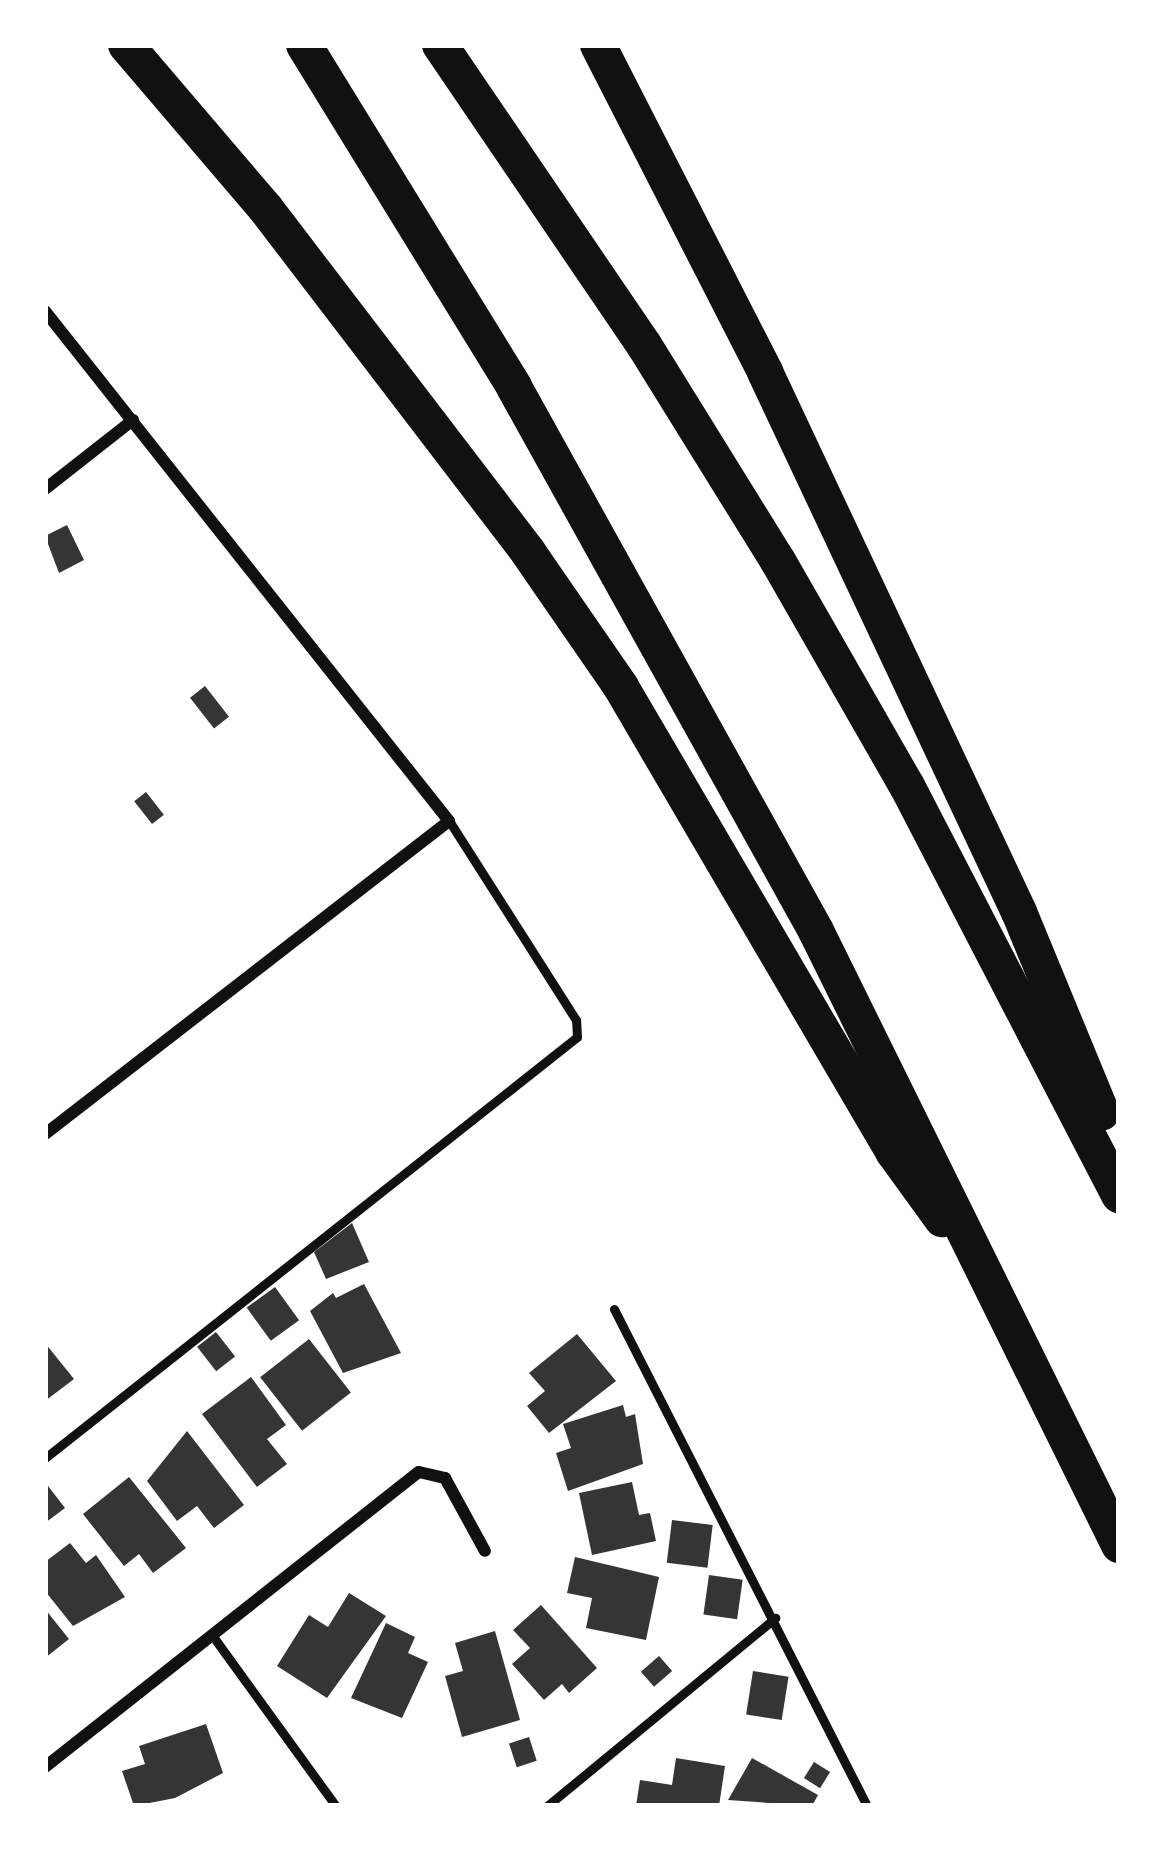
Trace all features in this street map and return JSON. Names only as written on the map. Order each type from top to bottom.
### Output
[{"type":"highway","points":[[126,45],[296,246],[529,552],[621,687],[894,1153],[1004,1304]]},
{"type":"highway","points":[[304,45],[514,387],[685,693],[1004,1304],[1119,1545]]},
{"type":"highway","points":[[440,45],[644,345],[778,560],[908,786],[1119,1195]]},
{"type":"highway","points":[[598,45],[765,372],[948,761],[1119,1155]]},
{"type":"street","points":[[45,311],[449,821],[45,1134]]},
{"type":"street","points":[[45,489],[133,419]]},
{"type":"street","points":[[45,1767],[419,1472],[445,1478],[485,1551]]},
{"type":"lane","points":[[45,1458],[578,1036],[576,1020],[449,821]]},
{"type":"lane","points":[[614,1309],[867,1806]]},
{"type":"lane","points":[[547,1806],[775,1618]]},
{"type":"lane","points":[[212,1635],[336,1806]]},
{"type":"building","points":[[67,525],[84,560],[59,573],[45,536]]},
{"type":"building","points":[[205,686],[229,717],[214,728],[190,698]]},
{"type":"building","points":[[146,792],[164,815],[152,824],[134,801]]},
{"type":"building","points":[[352,1223],[369,1262],[326,1279],[314,1252]]},
{"type":"building","points":[[364,1284],[401,1353],[343,1373],[310,1311],[333,1293],[336,1298]]},
{"type":"building","points":[[275,1287],[299,1320],[271,1341],[247,1308]]},
{"type":"building","points":[[216,1332],[235,1356],[216,1371],[197,1347]]},
{"type":"building","points":[[577,1334],[616,1381],[549,1433],[527,1406],[545,1391],[529,1373]]},
{"type":"building","points":[[309,1339],[351,1393],[302,1431],[260,1377]]},
{"type":"building","points":[[45,1343],[74,1379],[45,1401]]},
{"type":"building","points":[[251,1377],[286,1425],[267,1439],[287,1464],[257,1487],[202,1414]]},
{"type":"building","points":[[623,1405],[626,1417],[635,1414],[643,1464],[568,1491],[556,1453],[571,1448],[563,1424]]},
{"type":"building","points":[[187,1431],[244,1505],[214,1528],[197,1506],[177,1521],[147,1481]]},
{"type":"building","points":[[129,1477],[186,1548],[153,1573],[139,1554],[124,1566],[83,1514]]},
{"type":"building","points":[[45,1482],[65,1508],[45,1523]]},
{"type":"building","points":[[632,1482],[639,1515],[650,1513],[656,1541],[592,1555],[579,1493]]},
{"type":"building","points":[[672,1520],[713,1525],[707,1568],[667,1563]]},
{"type":"building","points":[[70,1543],[86,1563],[96,1555],[125,1597],[73,1626],[45,1591],[45,1562]]},
{"type":"building","points":[[575,1557],[659,1577],[646,1640],[586,1628],[592,1598],[567,1593]]},
{"type":"building","points":[[709,1575],[743,1580],[737,1619],[703,1615]]},
{"type":"building","points":[[349,1593],[386,1616],[327,1698],[277,1666],[309,1615],[328,1627]]},
{"type":"building","points":[[541,1605],[597,1668],[569,1693],[562,1684],[544,1700],[512,1664],[530,1648],[513,1630]]},
{"type":"building","points":[[45,1609],[69,1639],[45,1658]]},
{"type":"building","points":[[386,1623],[415,1637],[408,1653],[428,1662],[402,1718],[351,1698]]},
{"type":"building","points":[[495,1631],[520,1720],[462,1737],[445,1676],[463,1671],[455,1643]]},
{"type":"building","points":[[659,1656],[672,1671],[654,1687],[641,1672]]},
{"type":"building","points":[[753,1671],[789,1677],[782,1720],[746,1714]]},
{"type":"building","points":[[206,1724],[223,1773],[175,1798],[134,1806],[122,1771],[145,1764],[139,1746]]},
{"type":"building","points":[[529,1737],[537,1761],[517,1767],[509,1743]]},
{"type":"building","points":[[676,1758],[725,1766],[719,1806],[636,1806],[640,1780],[672,1785]]},
{"type":"building","points":[[752,1758],[818,1795],[812,1806],[728,1800]]},
{"type":"building","points":[[814,1762],[830,1772],[820,1788],[804,1778]]}]
